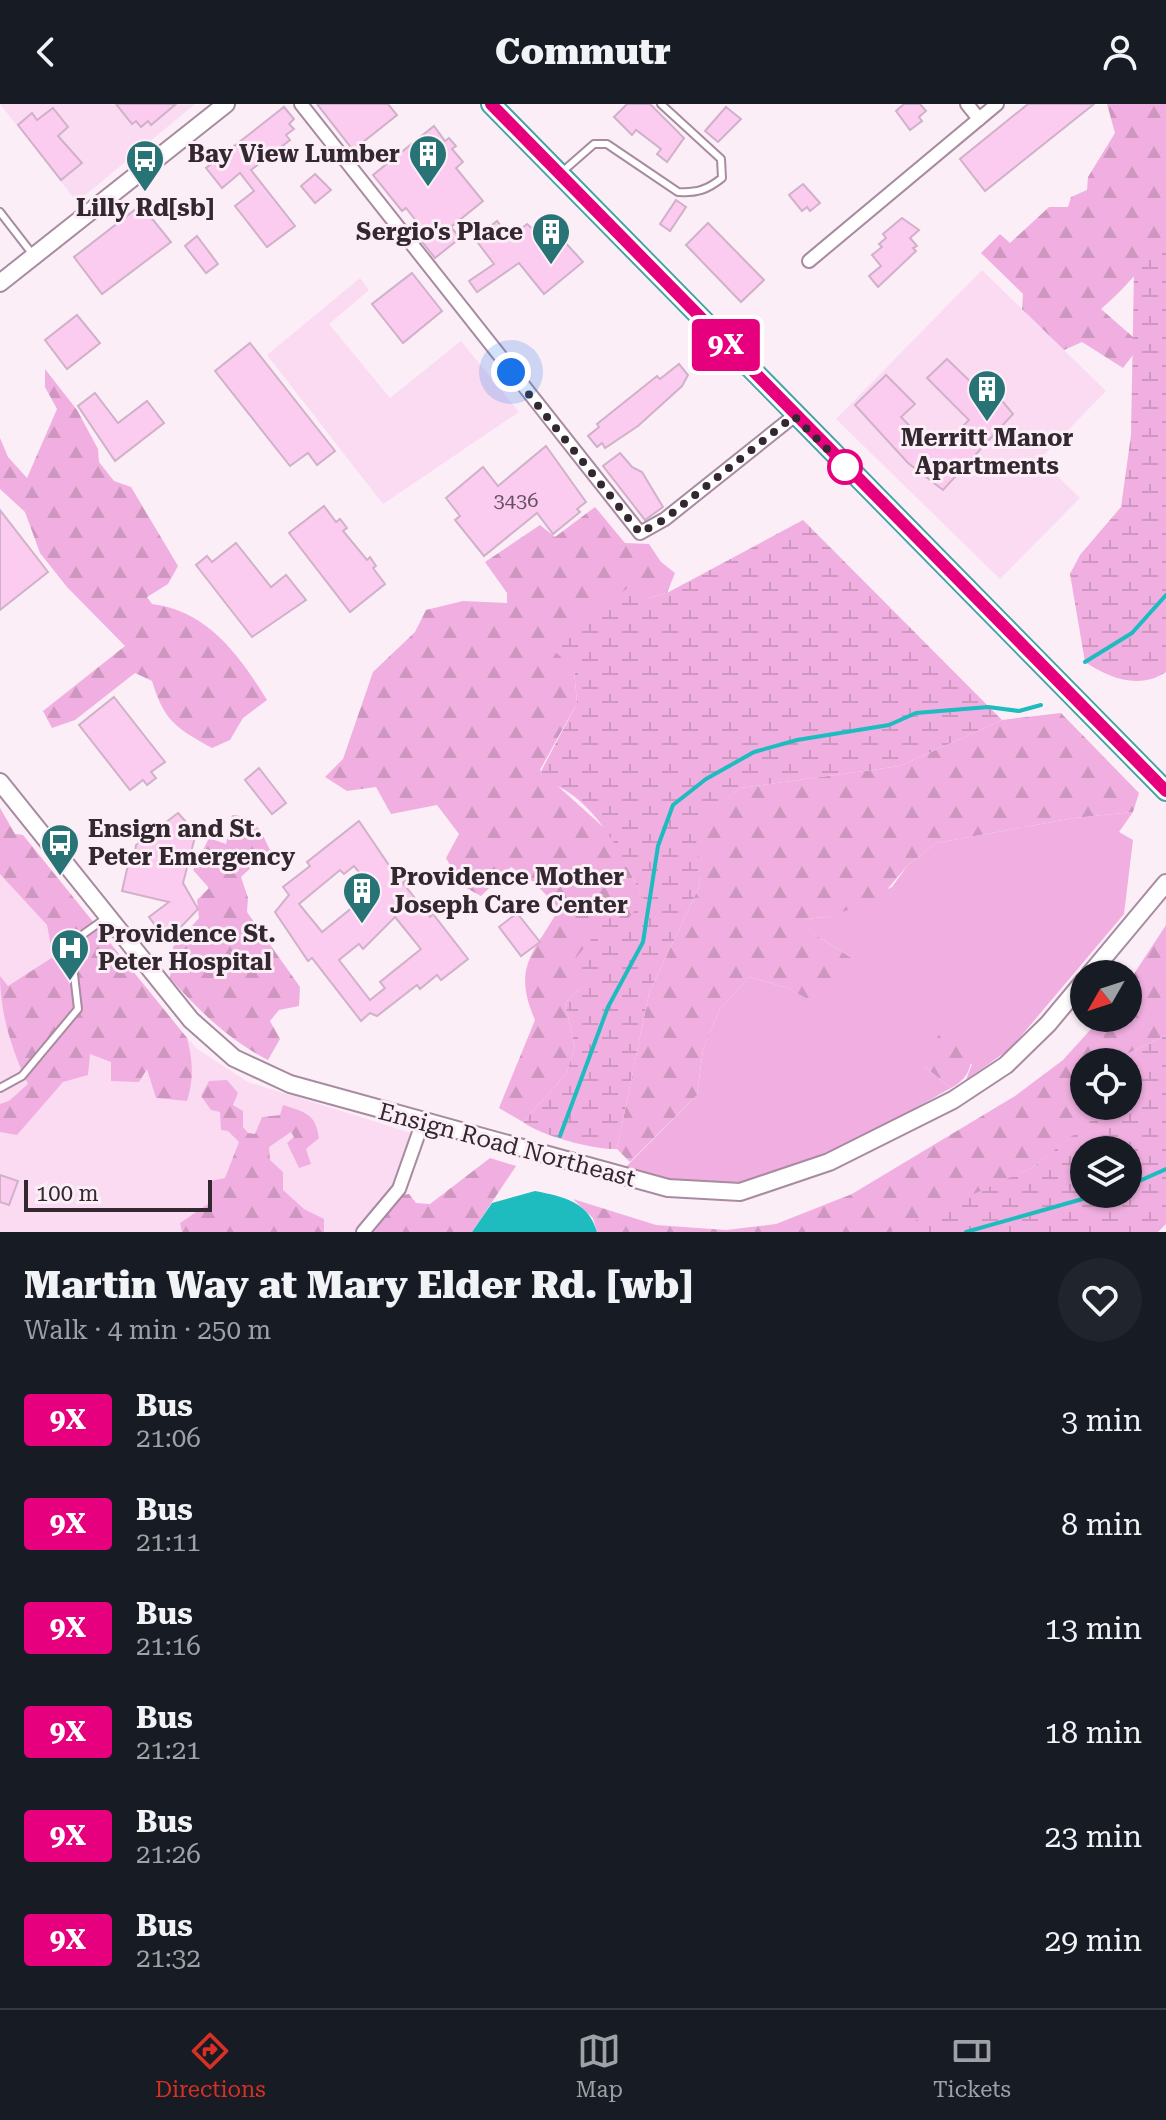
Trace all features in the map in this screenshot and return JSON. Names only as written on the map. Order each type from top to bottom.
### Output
[{"type":"main road","points":[[491,104],[794,416],[1166,791]]},
{"type":"street","points":[[0,283],[226,104]]},
{"type":"street","points":[[301,104],[640,533],[665,519],[794,416]]},
{"type":"street","points":[[967,104],[979,119]]},
{"type":"street","points":[[809,261],[997,104]]},
{"type":"street","name":"Ensign Road Northeast","points":[[0,782],[106,918],[191,1020],[234,1058],[290,1084],[422,1124],[668,1188],[740,1192],[829,1162],[953,1100],[1006,1065],[1070,998]]},
{"type":"street","points":[[1102,960],[1166,883]]},
{"type":"street","points":[[363,1232],[399,1189],[422,1124]]},
{"type":"lane","points":[[559,175],[594,144],[607,144],[678,192],[692,193],[712,186],[722,178],[721,159],[661,104]]},
{"type":"lane","points":[[0,212],[34,256]]},
{"type":"lane","points":[[0,1088],[22,1076],[78,1009],[73,966],[75,940],[106,918]]},
{"type":"shaded area","points":[[0,104],[195,104],[77,202]]},
{"type":"shaded area","points":[[982,270],[1106,391],[1040,459],[1080,498],[1000,579],[836,419]]},
{"type":"shaded area","points":[[360,278],[369,290],[329,324],[390,398],[461,341],[519,412],[383,504],[267,355]]},
{"type":"shaded area","name":"Providence St. Peter Hospital","points":[[0,808],[15,834],[23,835],[94,927],[196,1048],[248,1082],[418,1135],[399,1189],[363,1232],[0,1232]]},
{"type":"green space","points":[[1107,104],[1166,104],[1166,243],[1101,309],[1133,337],[1133,355],[1123,368],[1082,342],[1064,350],[1022,309],[1023,294],[981,253],[1000,234],[1010,243],[1049,207],[1068,207],[1071,197],[1087,190],[1088,177],[1115,133]]},
{"type":"green space","points":[[1166,243],[1166,672],[1135,681],[1114,677],[1085,662],[1070,574],[1080,555],[1121,507],[1131,435],[1134,271]]},
{"type":"green space","points":[[45,369],[77,410],[98,449],[99,462],[114,481],[131,487],[178,566],[168,584],[147,597],[152,604],[190,616],[220,638],[245,667],[267,700],[243,718],[230,740],[212,748],[180,729],[161,706],[152,681],[135,673],[75,720],[52,728],[43,711],[125,646],[67,587],[40,553],[25,512],[0,489],[0,438],[8,457],[27,478],[57,409],[45,387]]},
{"type":"green space","points":[[595,507],[625,543],[649,544],[661,562],[675,573],[667,593],[647,599],[574,669],[577,703],[540,770],[611,834],[644,900],[582,987],[565,1003],[575,1048],[566,1074],[523,1122],[499,1108],[535,1020],[525,987],[529,962],[559,909],[535,883],[511,867],[481,896],[461,885],[446,858],[459,834],[437,805],[391,814],[376,787],[347,791],[325,777],[343,759],[373,672],[415,632],[426,610],[463,601],[507,603],[507,593],[485,562],[540,525],[555,537]]},
{"type":"green space","points":[[803,520],[1002,720],[900,766],[740,788],[695,826],[700,885],[649,993],[617,1149],[582,1145],[542,1132],[523,1122],[566,1074],[575,1048],[565,1003],[582,987],[572,963],[608,918],[626,921],[644,900],[615,844],[589,810],[574,796],[537,779],[577,703],[574,669],[551,648],[629,587],[647,599],[667,593]]},
{"type":"green space","points":[[1061,713],[1139,793],[1133,812],[1074,818],[936,843],[907,866],[879,899],[828,917],[803,919],[814,934],[853,959],[842,985],[818,1005],[788,988],[749,977],[720,1009],[703,1049],[697,1095],[630,1162],[617,1149],[649,993],[700,885],[694,826],[740,788],[900,766],[1002,720]]},
{"type":"green space","points":[[0,808],[15,834],[23,835],[187,1038],[192,1070],[187,1101],[156,1098],[147,1069],[139,1082],[111,1081],[111,1062],[90,1054],[88,1075],[63,1082],[17,1135],[0,1132],[0,1104],[9,1101],[28,1084],[8,1032],[0,976],[8,986],[53,957],[47,925],[0,874]]},
{"type":"green space","points":[[1133,812],[1119,832],[1133,840],[1124,914],[1085,960],[1070,960],[1070,978],[1011,1048],[966,1080],[972,1064],[924,1066],[951,1088],[825,1156],[771,1177],[744,1185],[714,1188],[621,1172],[697,1095],[703,1049],[720,1009],[749,977],[788,988],[818,1004],[853,959],[814,934],[802,919],[828,917],[892,887],[907,866],[936,843],[1074,818]]},
{"type":"green space","points":[[232,815],[252,821],[270,850],[241,877],[248,898],[247,912],[300,987],[299,1006],[279,1010],[270,1021],[280,1039],[268,1060],[215,1024],[170,978],[173,947],[199,918],[197,900],[209,888],[193,870],[209,838],[226,844]]},
{"type":"green space","points":[[1166,925],[1166,1035],[1140,1048],[1074,1048],[1088,1032],[1142,1032],[1142,962]]},
{"type":"green space","points":[[939,1034],[969,1034],[971,1059],[968,1072],[951,1088],[924,1066]]},
{"type":"green space","points":[[1166,1035],[1166,1224],[1158,1232],[891,1232],[1033,1167],[1070,1138],[1070,1208],[1142,1208],[1142,1136],[1072,1136],[1092,1120],[1142,1120],[1142,1048],[1140,1048]]},
{"type":"green space","points":[[1070,1052],[1070,1120],[1093,1120],[1033,1167],[891,1232],[597,1232],[593,1218],[573,1199],[656,1225],[726,1230],[776,1224],[852,1194],[1015,1096]]},
{"type":"green space","points":[[227,1080],[238,1093],[233,1105],[243,1111],[243,1127],[248,1133],[255,1134],[262,1117],[280,1115],[283,1105],[312,1119],[319,1138],[306,1149],[311,1164],[299,1168],[287,1143],[294,1137],[291,1132],[269,1147],[270,1160],[283,1172],[283,1190],[304,1209],[324,1219],[324,1232],[182,1232],[180,1223],[211,1202],[211,1181],[225,1178],[239,1142],[228,1131],[221,1130],[220,1112],[211,1110],[201,1096],[209,1081]]},
{"type":"green space","points":[[490,1158],[516,1166],[472,1232],[363,1232],[395,1196],[409,1194],[416,1203],[430,1204]]},
{"type":"water","points":[[535,1191],[574,1202],[588,1213],[597,1232],[472,1232],[492,1203]]},
{"type":"building","points":[[116,104],[176,104],[151,125],[148,121],[141,127],[136,121],[132,124]]},
{"type":"building","points":[[317,104],[388,104],[397,115],[353,150]]},
{"type":"building","points":[[627,104],[650,104],[684,138],[667,162],[657,154],[661,149],[636,130],[632,135],[614,117]]},
{"type":"building","points":[[904,104],[920,104],[926,111],[919,117],[922,121],[910,130],[896,111]]},
{"type":"building","points":[[1028,104],[1094,104],[985,191],[960,159]]},
{"type":"building","points":[[284,107],[294,119],[289,124],[294,129],[286,135],[290,140],[251,170],[295,226],[267,247],[235,206],[254,191],[240,173],[222,188],[206,168]]},
{"type":"building","points":[[726,107],[741,119],[718,142],[705,131]]},
{"type":"building","points":[[53,108],[68,127],[58,136],[82,163],[61,180],[18,125],[32,113],[37,120]]},
{"type":"building","name":"Bay View Lumber","points":[[434,126],[445,141],[449,138],[456,146],[452,149],[463,162],[456,168],[483,201],[451,227],[460,238],[435,258],[415,233],[420,226],[406,208],[402,211],[373,175]]},
{"type":"building","points":[[315,174],[331,190],[315,203],[301,186]]},
{"type":"building","points":[[803,184],[820,203],[810,211],[807,207],[802,211],[789,195]]},
{"type":"building","points":[[676,200],[686,207],[670,231],[660,224]]},
{"type":"building","points":[[141,205],[171,242],[102,294],[74,257]]},
{"type":"building","points":[[902,218],[919,230],[910,238],[917,246],[913,248],[916,251],[878,287],[869,276],[881,266],[872,255],[882,247],[879,244],[886,238],[883,234]]},
{"type":"building","points":[[545,220],[583,262],[544,294],[519,263],[477,292],[469,281],[494,264],[475,239],[497,221],[510,238],[527,224],[534,230]]},
{"type":"building","points":[[708,223],[764,280],[741,302],[686,245]]},
{"type":"building","points":[[197,236],[218,264],[206,273],[185,246]]},
{"type":"building","points":[[412,273],[442,311],[403,343],[372,304]]},
{"type":"building","points":[[77,315],[100,343],[67,369],[45,340]]},
{"type":"building","points":[[250,343],[335,451],[317,465],[308,453],[290,466],[215,371]]},
{"type":"building","name":"Merritt Manor Apartments","points":[[947,359],[982,393],[989,385],[1013,414],[943,490],[908,463],[855,405],[886,375],[915,404],[901,417],[925,442],[938,432],[948,442],[969,420],[927,378]]},
{"type":"building","points":[[679,364],[688,375],[682,386],[638,426],[605,448],[602,443],[597,447],[588,436],[599,427],[597,424],[657,376],[660,379]]},
{"type":"building","points":[[95,393],[118,423],[147,401],[164,423],[115,461],[78,406]]},
{"type":"building","points":[[546,446],[586,502],[577,509],[580,512],[553,534],[537,513],[484,556],[455,520],[460,516],[446,498],[483,467],[498,486]]},
{"type":"building","points":[[620,453],[632,467],[642,472],[663,507],[645,520],[603,466]]},
{"type":"building","points":[[324,506],[336,522],[340,519],[347,528],[343,531],[367,560],[370,557],[376,566],[373,568],[385,584],[350,612],[289,533]]},
{"type":"building","points":[[0,510],[48,572],[0,610]]},
{"type":"building","points":[[236,543],[271,587],[286,575],[306,600],[252,637],[196,565],[207,556],[212,562]]},
{"type":"building","points":[[114,697],[165,762],[151,772],[156,778],[147,785],[143,780],[130,790],[79,725]]},
{"type":"building","points":[[259,768],[286,803],[272,814],[245,780]]},
{"type":"building","points":[[178,813],[196,833],[183,883],[198,909],[179,929],[176,925],[163,936],[149,917],[169,902],[122,891],[131,852],[135,852],[136,845]]},
{"type":"building","name":"Providence Mother Joseph Care Center","points":[[359,821],[395,874],[399,871],[406,880],[403,883],[430,917],[433,914],[468,959],[441,980],[437,975],[420,989],[417,985],[377,1016],[370,1013],[361,1021],[312,958],[308,961],[275,912],[289,895],[283,887],[310,866],[307,862]],"holes":[[[354,866],[380,898],[359,915],[353,907],[322,932],[299,904],[340,870],[344,874]],[[395,917],[421,949],[380,982],[385,988],[370,1000],[339,960],[359,944],[363,949]]]},
{"type":"building","points":[[517,913],[540,942],[521,956],[499,927]]},
{"type":"building","points":[[0,1175],[18,1181],[9,1205],[0,1202]]},
{"type":"waterway","points":[[1085,662],[1132,633],[1166,595]]},
{"type":"waterway","points":[[560,1136],[608,1007],[643,942],[658,846],[673,805],[706,779],[754,752],[797,740],[889,725],[916,713],[988,707],[1019,711],[1041,705]]},
{"type":"waterway","points":[[1142,1180],[1166,1169]]},
{"type":"waterway","points":[[966,1232],[1070,1203]]},
{"type":"bus line","name":"9X","points":[[491,104],[794,416],[1166,791]]},
{"type":"place","name":"Bay View Lumber","points":[[428,188]]},
{"type":"place","name":"Lilly Rd[sb]","points":[[145,193]]},
{"type":"place","name":"Sergio's Place","points":[[551,266]]},
{"type":"place","name":"Merritt Manor Apartments","points":[[987,423]]},
{"type":"place","name":"Ensign and St. Peter Emergency","points":[[60,877]]},
{"type":"place","name":"Providence Mother Joseph Care Center","points":[[362,925]]},
{"type":"place","name":"Providence St. Peter Hospital","points":[[70,982]]},
{"type":"route","points":[[511,372],[624,517],[640,533],[665,519],[794,416],[845,467]]}]
